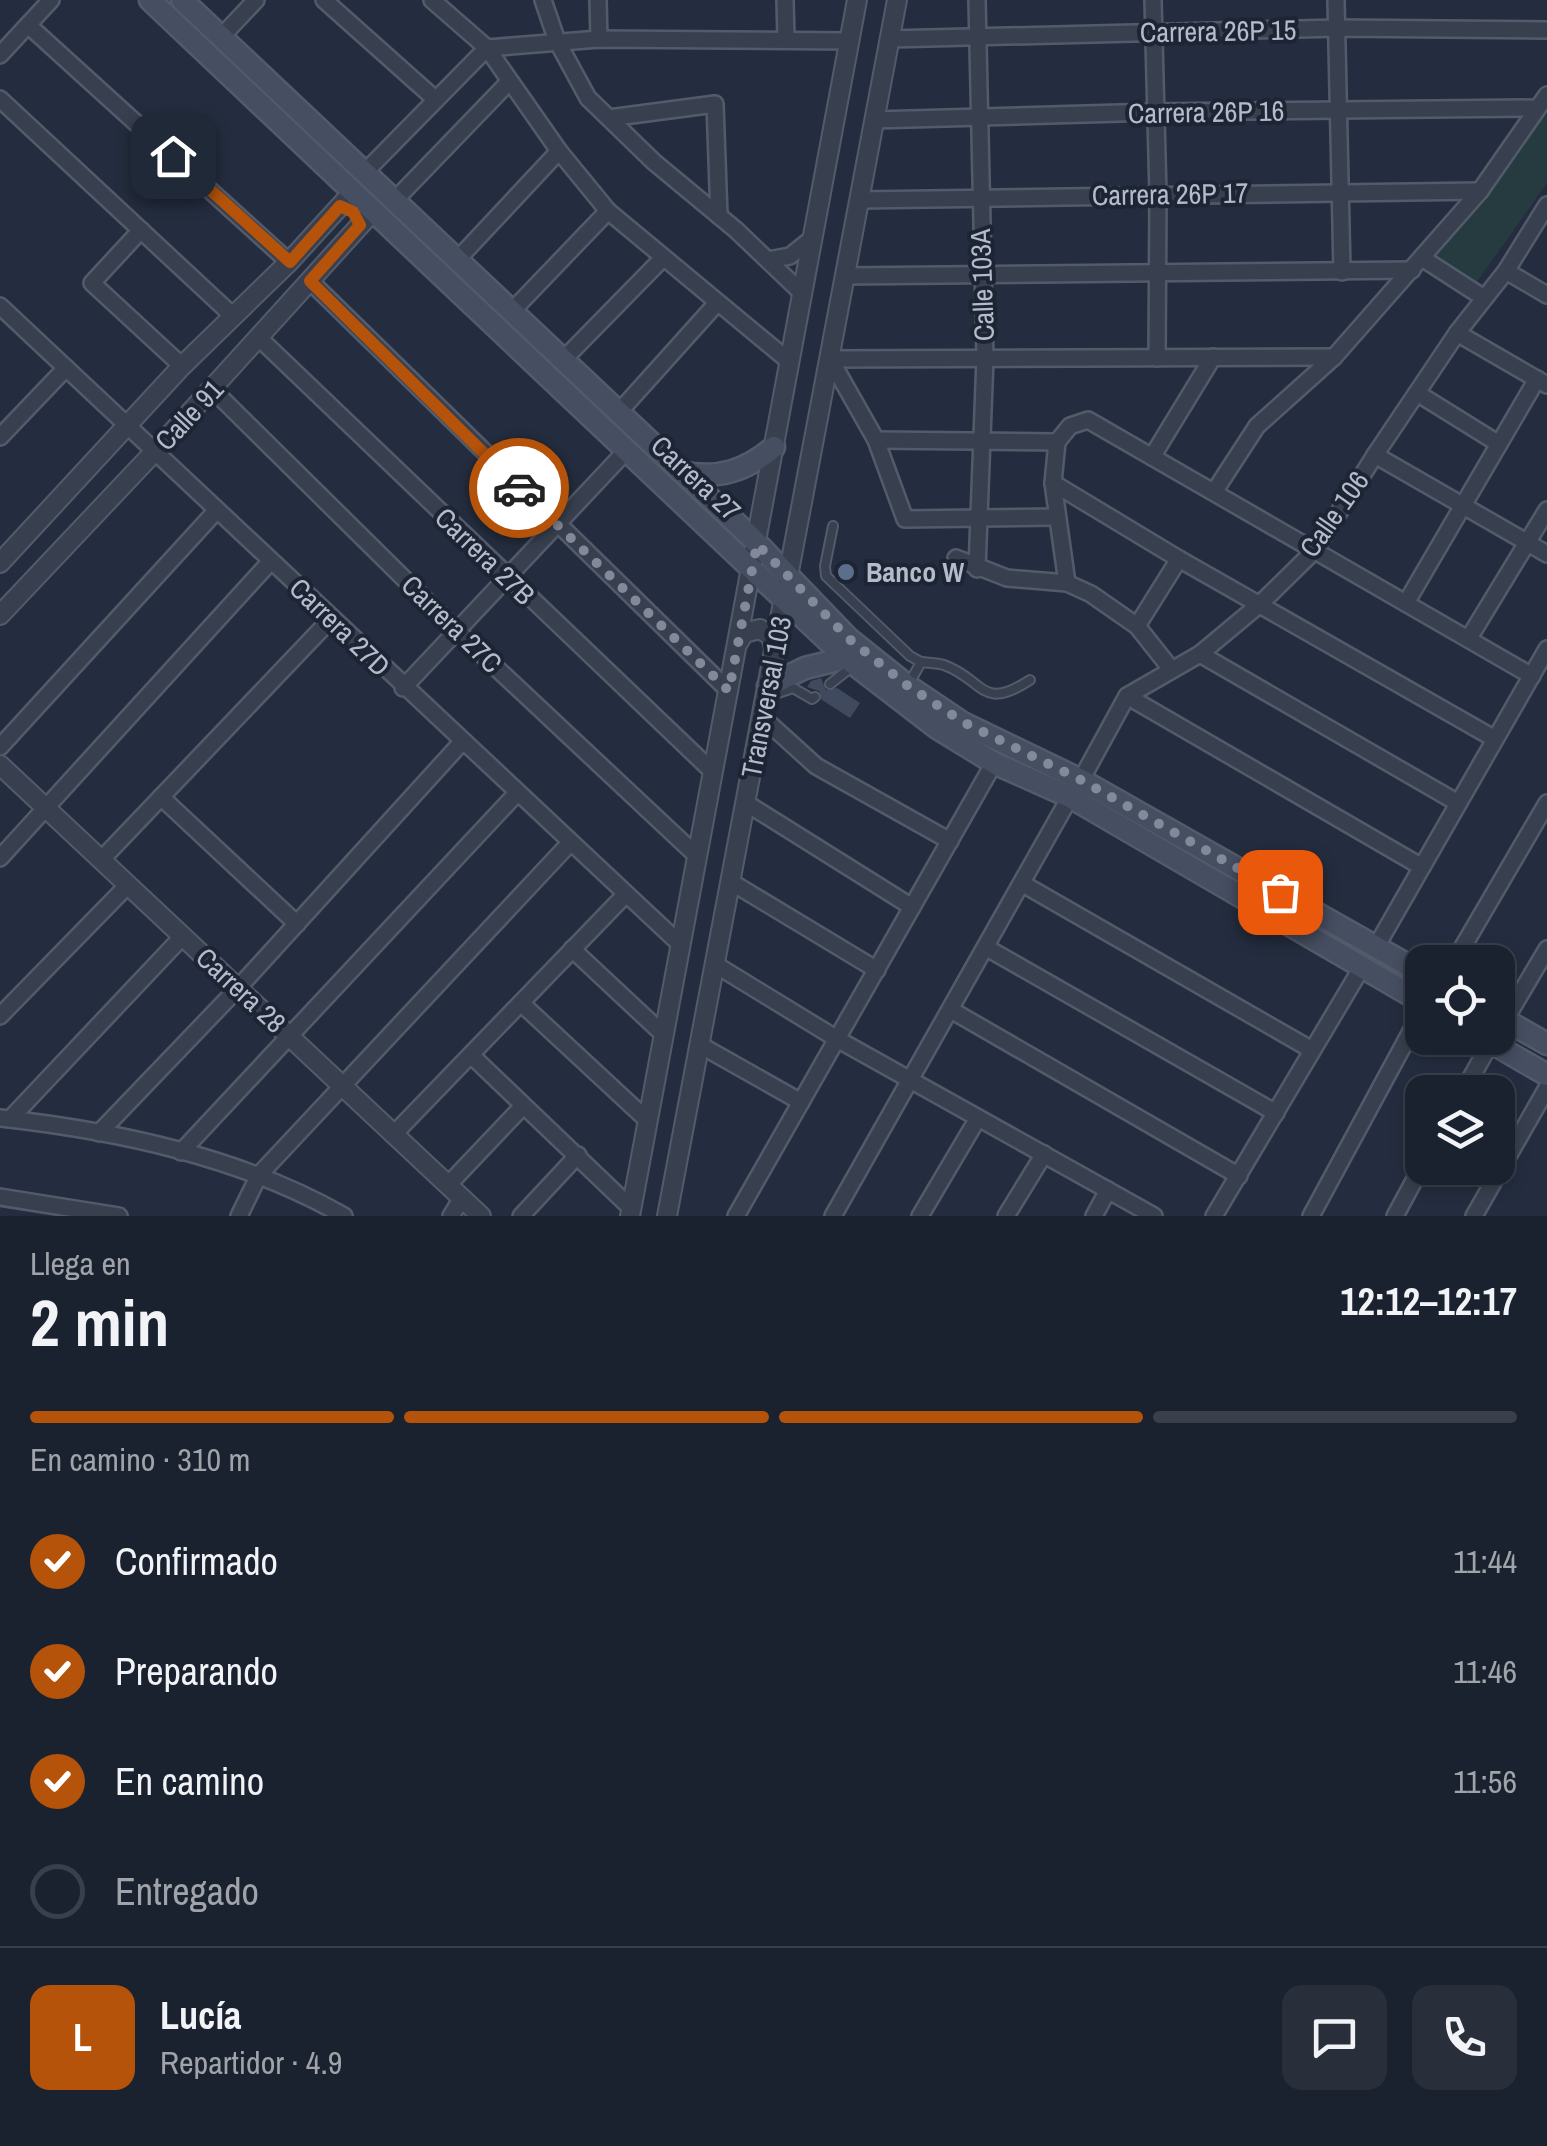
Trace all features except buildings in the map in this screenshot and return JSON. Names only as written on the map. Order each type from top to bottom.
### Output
[{"type":"main road","name":"Carrera 27","points":[[150,0],[346,199],[627,450],[850,661],[937,728],[994,763],[1076,788],[1405,963]]},
{"type":"main road","name":"Carrera 27","points":[[182,0],[757,544],[848,638],[908,686],[963,722],[1405,992]]},
{"type":"main road","points":[[681,472],[717,475],[738,471],[774,447]]},
{"type":"main road","points":[[767,692],[804,668],[850,661]]},
{"type":"main road","points":[[1515,1026],[1547,1044]]},
{"type":"main road","points":[[1513,1055],[1547,1075]]},
{"type":"street","points":[[0,56],[52,0]]},
{"type":"street","points":[[222,37],[256,0]]},
{"type":"street","points":[[324,0],[436,99]]},
{"type":"street","points":[[432,0],[487,48],[558,151],[608,211],[790,362]]},
{"type":"street","points":[[543,0],[553,41],[588,98],[801,292]]},
{"type":"street","points":[[598,0],[599,39]]},
{"type":"street","points":[[786,0],[786,39]]},
{"type":"street","name":"Transversal 103","points":[[631,1212],[857,0]]},
{"type":"street","name":"Transversal 103","points":[[667,1216],[896,0]]},
{"type":"street","name":"Calle 103A","points":[[977,0],[984,358],[977,569]]},
{"type":"street","points":[[1152,0],[1158,195],[1157,358]]},
{"type":"street","points":[[1336,0],[1342,272]]},
{"type":"street","points":[[28,25],[290,262]]},
{"type":"street","name":"Carrera 26P 15","points":[[890,38],[1338,28],[1547,30]]},
{"type":"street","points":[[365,172],[487,48],[599,39],[850,40]]},
{"type":"street","points":[[395,200],[509,82]]},
{"type":"street","points":[[0,99],[234,316]]},
{"type":"street","points":[[1214,492],[1257,426],[1334,357],[1480,191],[1542,101]]},
{"type":"street","name":"Carrera 26P 16","points":[[874,120],[1336,110],[1542,101]]},
{"type":"street","points":[[609,118],[715,104],[719,216]]},
{"type":"street","points":[[457,260],[558,151]]},
{"type":"street","name":"Carrera 26P 17","points":[[859,200],[1480,191]]},
{"type":"street","name":"Calle 91","points":[[0,563],[182,366],[290,262],[346,199]]},
{"type":"street","name":"Calle 106","points":[[834,1216],[1127,696],[1200,654],[1260,604],[1315,550],[1457,333],[1506,271],[1547,205]]},
{"type":"street","points":[[512,311],[608,211]]},
{"type":"street","name":"Calle 91","points":[[0,615],[367,218]]},
{"type":"street","points":[[141,230],[92,283],[182,366]]},
{"type":"street","points":[[768,260],[790,256],[810,240]]},
{"type":"street","points":[[563,360],[663,258]]},
{"type":"street","points":[[845,276],[1342,272],[1417,264],[1484,298]]},
{"type":"street","points":[[1506,271],[1547,294]]},
{"type":"street","points":[[310,281],[729,691]]},
{"type":"street","points":[[618,412],[718,303]]},
{"type":"street","name":"Carrera 27D","points":[[3,316],[129,424],[330,620],[681,945]]},
{"type":"street","points":[[1406,603],[1499,444],[1542,382],[1457,333]]},
{"type":"street","name":"Carrera 27B","points":[[258,338],[712,772]]},
{"type":"street","points":[[1056,518],[911,520],[901,515],[876,440],[830,359],[1334,357]]},
{"type":"street","points":[[1152,458],[1213,358]]},
{"type":"street","points":[[0,437],[66,368]]},
{"type":"street","name":"Carrera 27C","points":[[212,389],[458,631],[696,854]]},
{"type":"street","points":[[1417,393],[1499,444]]},
{"type":"street","points":[[1067,583],[1053,483],[1056,442],[1070,426],[1088,420],[1532,676]]},
{"type":"street","points":[[876,440],[1056,442]]},
{"type":"street","points":[[404,688],[627,450]]},
{"type":"street","points":[[1375,455],[1547,554]]},
{"type":"street","points":[[1053,483],[1495,739]]},
{"type":"street","points":[[0,747],[217,510]]},
{"type":"street","points":[[1470,638],[1547,510]]},
{"type":"street","points":[[956,558],[1006,578],[1067,583],[1091,594],[1136,626],[1171,668]]},
{"type":"street","points":[[1136,626],[1179,559]]},
{"type":"street","points":[[0,858],[271,561]]},
{"type":"street","points":[[102,860],[330,620]]},
{"type":"street","points":[[738,643],[744,633],[760,629],[771,636],[774,648]]},
{"type":"street","points":[[1376,947],[1547,649]]},
{"type":"street","points":[[1200,654],[1458,804]]},
{"type":"street","points":[[1127,696],[1422,867]]},
{"type":"street","points":[[762,717],[816,766],[950,841]]},
{"type":"street","points":[[99,1133],[239,987],[462,742]]},
{"type":"street","points":[[736,1216],[994,763]]},
{"type":"street","name":"Carrera 28","points":[[0,764],[292,1037],[341,1088],[482,1216]]},
{"type":"street","points":[[181,1152],[516,793]]},
{"type":"street","points":[[161,798],[297,924]]},
{"type":"street","points":[[746,803],[912,907]]},
{"type":"street","points":[[1464,945],[1547,803]]},
{"type":"street","points":[[238,1216],[258,1175],[570,843]]},
{"type":"street","points":[[731,882],[877,970]]},
{"type":"street","points":[[1022,884],[1312,1050]]},
{"type":"street","points":[[0,1016],[128,885]]},
{"type":"street","points":[[393,1135],[624,895]]},
{"type":"street","points":[[5,1118],[182,937]]},
{"type":"street","points":[[987,948],[1276,1114]]},
{"type":"street","points":[[572,949],[664,1035]]},
{"type":"street","points":[[1515,997],[1547,949]]},
{"type":"street","points":[[716,965],[837,1039],[1154,1216]]},
{"type":"street","points":[[1214,1216],[1362,967]]},
{"type":"street","points":[[521,1003],[646,1119]]},
{"type":"street","points":[[950,1010],[1239,1176]]},
{"type":"street","points":[[1311,1216],[1405,1042]]},
{"type":"street","points":[[700,1044],[801,1102]]},
{"type":"street","points":[[471,1055],[578,1155],[631,1212]]},
{"type":"street","points":[[1474,1216],[1547,1088]]},
{"type":"street","points":[[451,1216],[455,1192],[523,1106]]},
{"type":"street","points":[[5,1118],[99,1133],[181,1152],[299,1190],[344,1216]]},
{"type":"street","points":[[920,1216],[978,1118]]},
{"type":"street","points":[[1006,1216],[1044,1154]]},
{"type":"street","points":[[521,1216],[578,1155]]},
{"type":"street","points":[[1395,1216],[1412,1185]]},
{"type":"street","points":[[1094,1216],[1108,1190]]},
{"type":"street","points":[[0,1197],[120,1216]]},
{"type":"lane","points":[[834,526],[826,576],[910,656],[920,662],[941,664],[989,694],[1009,694],[1030,680]]},
{"type":"lane","points":[[830,684],[850,661]]},
{"type":"lane","points":[[908,686],[920,662]]},
{"type":"lane","points":[[767,692],[793,688],[812,699],[815,696]]},
{"type":"green space","points":[[1547,102],[1547,183],[1474,286],[1428,257]]},
{"type":"way so far","points":[[519,488],[729,691],[757,544],[848,638],[908,686],[963,722],[1081,780],[1280,892]]},
{"type":"place","name":"Banco W","points":[[846,572]]},
{"type":"route","points":[[173,156],[290,262],[340,206],[353,212],[360,225],[310,281],[519,488]]}]
